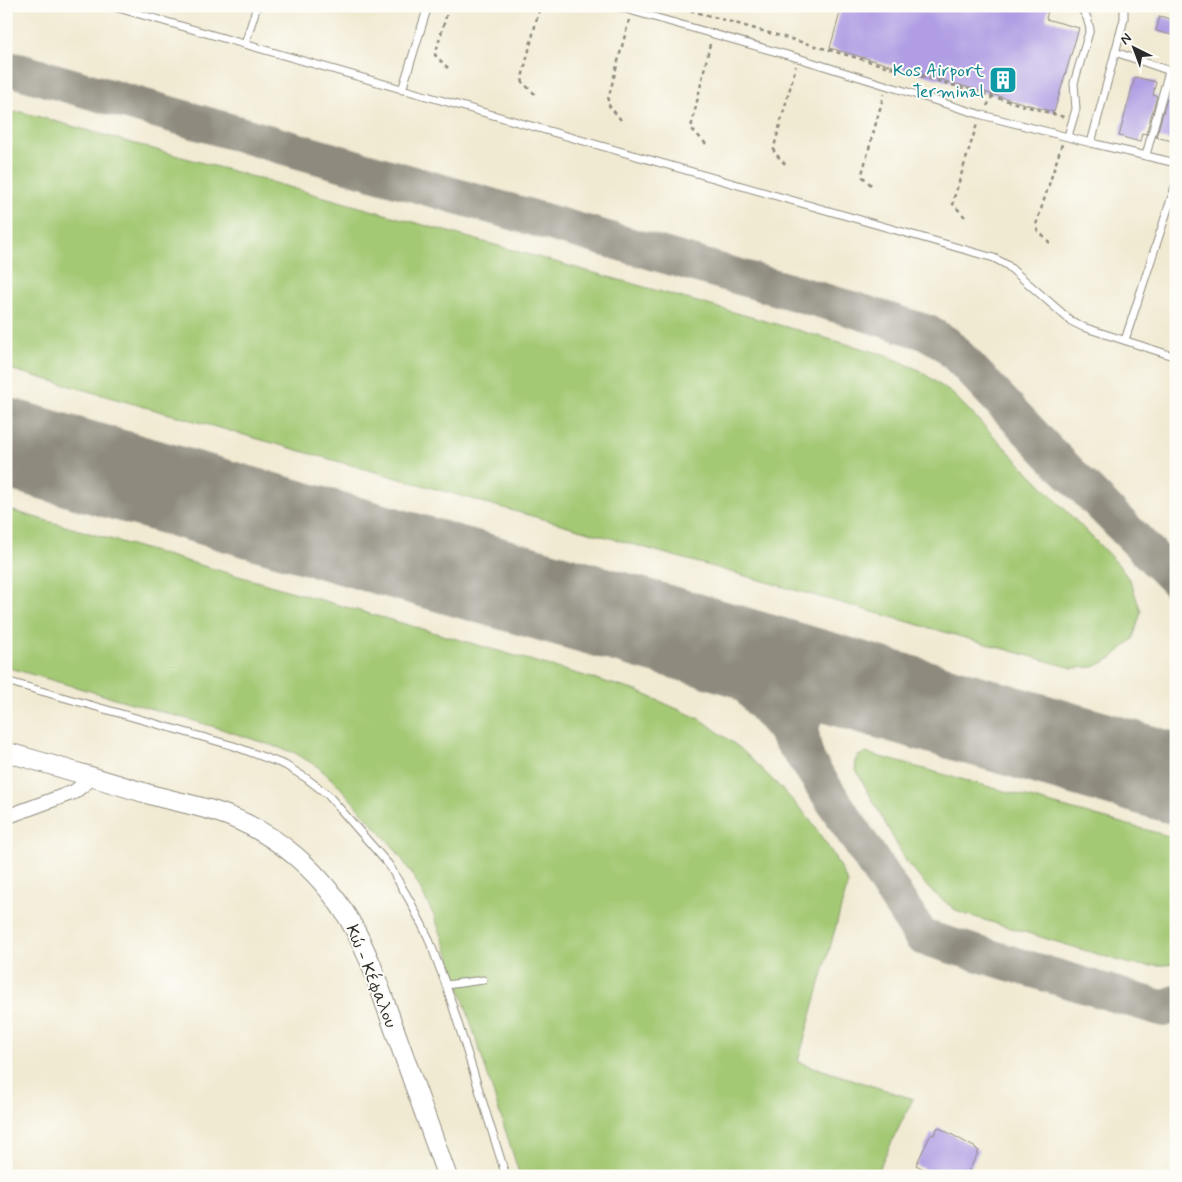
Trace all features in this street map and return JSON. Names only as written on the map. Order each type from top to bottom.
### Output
[{"type":"main road","name":"Κώ - Κέφαλου","points":[[6,752],[179,803],[214,811],[267,835],[289,850],[307,866],[324,883],[341,906],[360,940],[447,1176]]},
{"type":"street","points":[[6,817],[74,792],[92,777]]},
{"type":"lane","points":[[111,6],[994,258],[1007,265],[1071,321],[1083,327],[1176,357]]},
{"type":"lane","points":[[245,44],[257,6]]},
{"type":"lane","points":[[402,90],[428,6]]},
{"type":"lane","points":[[615,6],[798,58],[982,115],[1176,163]]},
{"type":"lane","points":[[1066,136],[1076,109],[1073,90],[1074,83],[1090,29],[1087,18],[1080,6]]},
{"type":"lane","points":[[1091,142],[1116,52],[1124,19],[1124,6]]},
{"type":"lane","points":[[1116,52],[1172,72],[1146,155]]},
{"type":"lane","points":[[1125,340],[1176,184]]},
{"type":"lane","points":[[6,681],[234,746],[285,765],[328,795],[389,865],[428,937],[446,986],[506,1176]]},
{"type":"lane","points":[[446,986],[483,980]]},
{"type":"path","points":[[448,68],[435,55],[449,6]]},
{"type":"path","points":[[534,94],[523,83],[522,78],[540,6]]},
{"type":"path","points":[[675,6],[1073,120]]},
{"type":"path","points":[[621,120],[607,103],[631,10]]},
{"type":"path","points":[[706,144],[691,128],[716,18]]},
{"type":"path","points":[[785,164],[774,152],[774,147],[801,42]]},
{"type":"path","points":[[871,185],[862,174],[887,86]]},
{"type":"path","points":[[965,217],[953,202],[978,123],[992,97]]},
{"type":"path","points":[[1050,243],[1038,231],[1036,225],[1066,136]]},
{"type":"green space","points":[[22,112],[886,355],[919,370],[954,395],[1117,563],[1131,582],[1141,612],[1133,639],[1112,658],[1094,667],[1072,668],[6,368],[6,113]]},
{"type":"green space","points":[[6,509],[637,691],[702,720],[741,749],[808,817],[833,854],[848,883],[798,1062],[913,1099],[878,1170],[887,1176],[520,1176],[448,952],[434,916],[414,877],[395,849],[337,784],[318,767],[295,753],[215,727],[6,667]]},
{"type":"green space","points":[[866,753],[1176,838],[1176,964],[1150,966],[1130,964],[958,912],[930,890],[907,863],[856,770],[855,761],[858,756]]},
{"type":"building","name":"Kos Airport Terminal","points":[[842,6],[1049,6],[1046,19],[1079,28],[1054,112],[830,48]]},
{"type":"building","points":[[1160,16],[1176,21],[1176,36],[1156,31]]},
{"type":"building","points":[[1135,77],[1156,82],[1153,95],[1157,96],[1146,134],[1142,133],[1140,142],[1119,136]]},
{"type":"building","points":[[1167,99],[1176,101],[1176,142],[1156,137]]},
{"type":"building","points":[[938,1127],[979,1151],[966,1176],[937,1176],[916,1165],[931,1134],[934,1135]]},
{"type":"taxiway","points":[[6,69],[19,71],[855,310],[928,333],[945,343],[1049,452],[1176,580]]},
{"type":"taxiway","points":[[693,638],[748,687],[780,724],[809,764],[922,937],[1164,1009],[1176,1003]]},
{"type":"taxiway","points":[[808,762],[803,742],[802,724],[810,708],[816,700],[836,688],[863,688]]},
{"type":"taxiway","points":[[1144,770],[1176,771]]},
{"type":"runway","points":[[6,443],[693,638],[1176,779]]},
{"type":"place","name":"Kos Airport Terminal","points":[[1003,80]]}]
